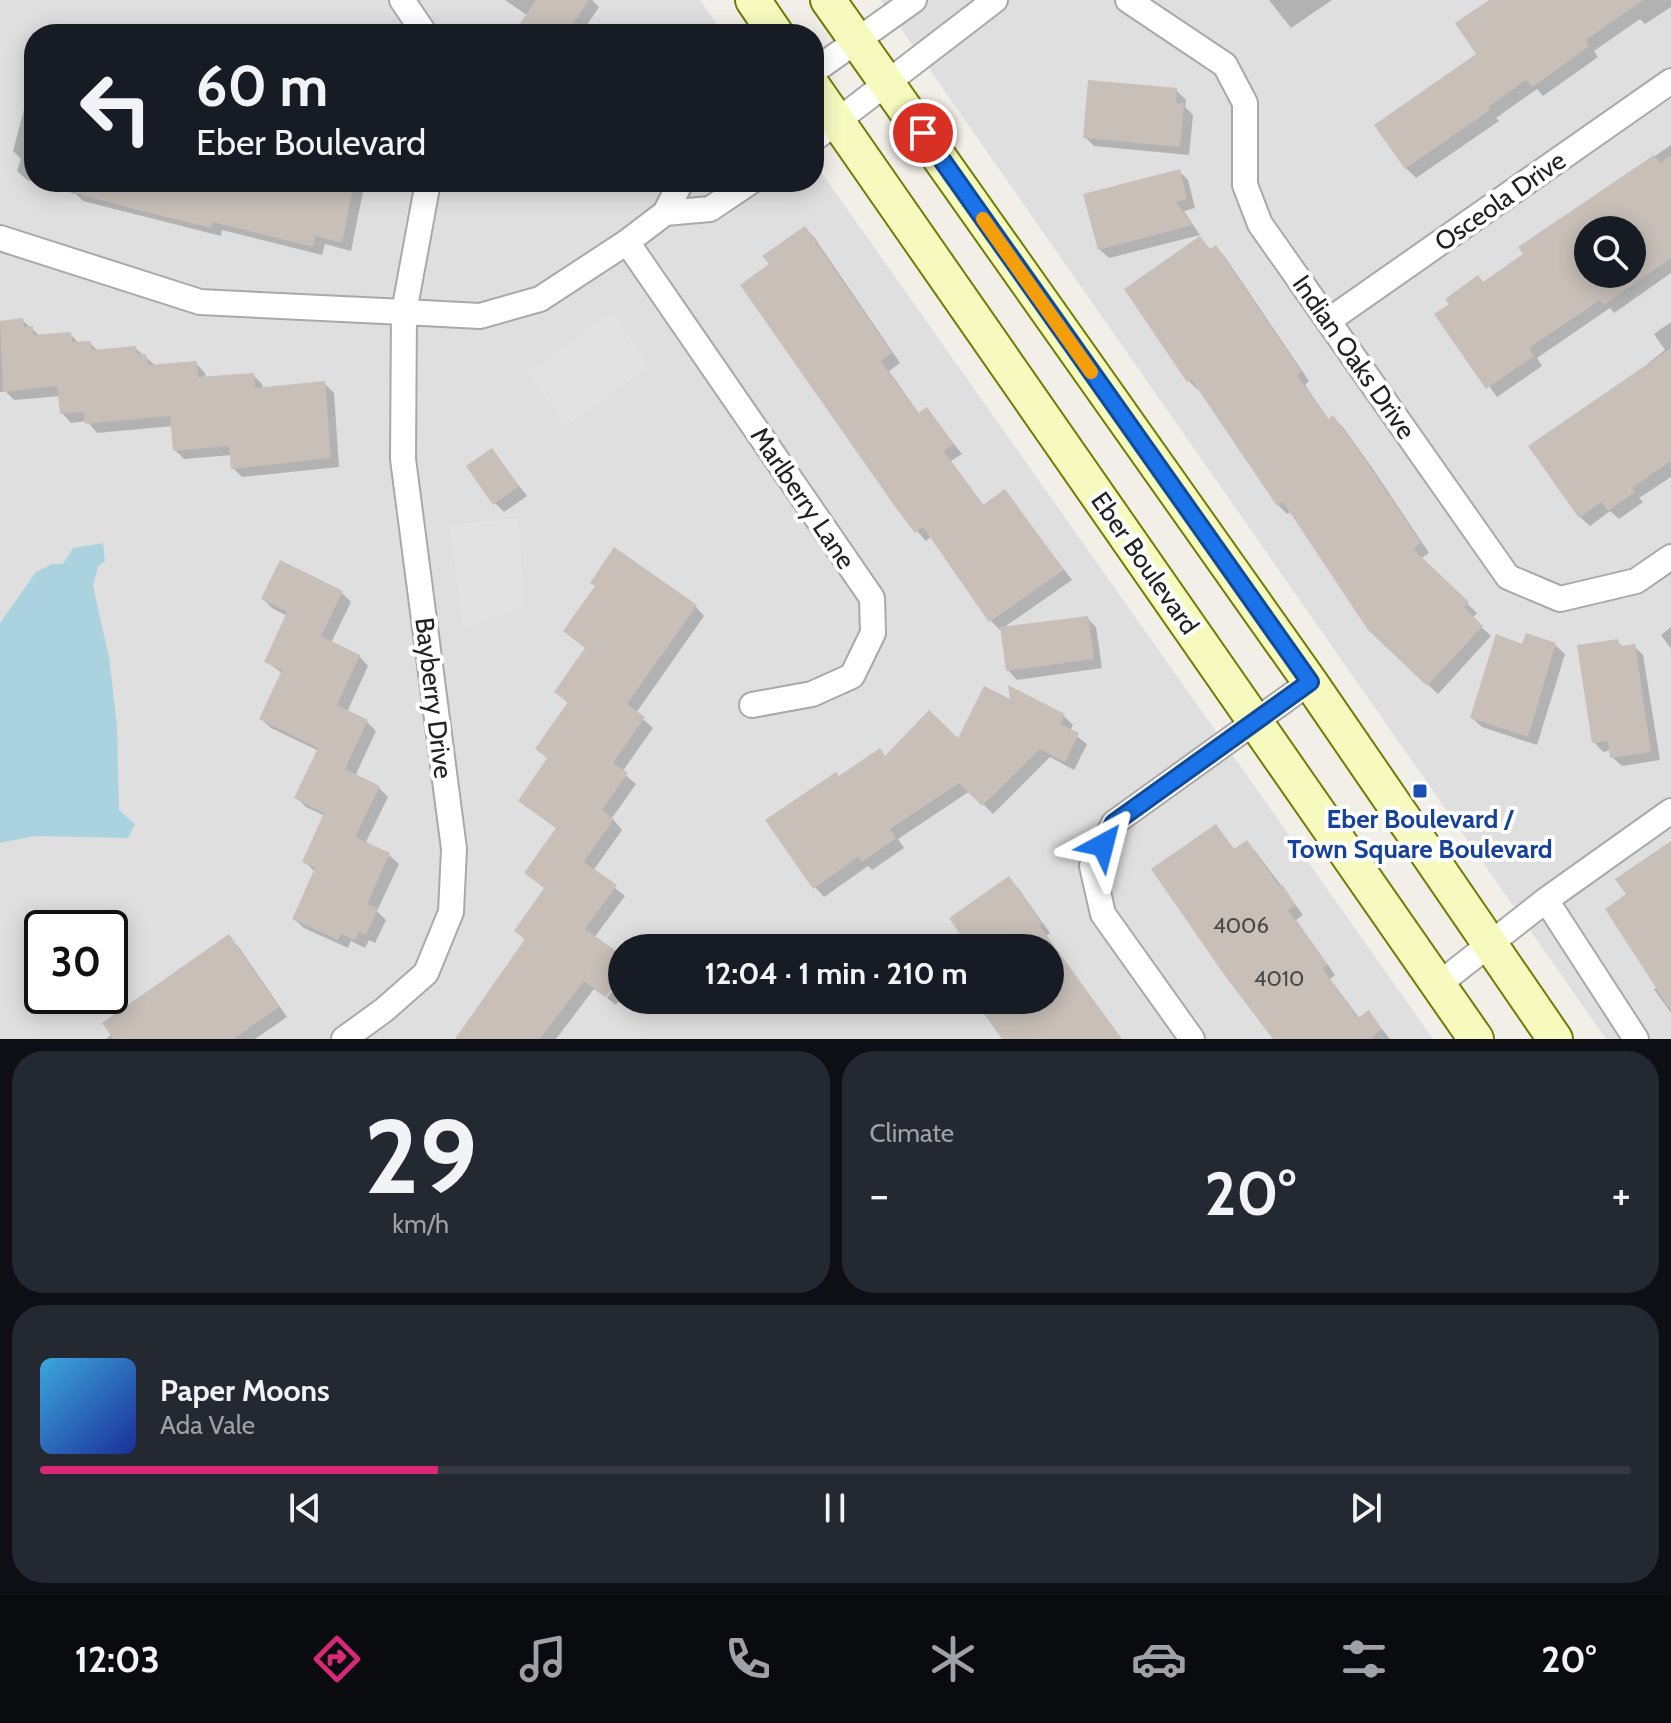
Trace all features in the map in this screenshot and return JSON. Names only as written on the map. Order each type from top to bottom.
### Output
[{"type":"street","points":[[402,0],[418,24]]},
{"type":"street","points":[[753,0],[769,24]]},
{"type":"street","points":[[828,0],[1310,682],[1555,1039]]},
{"type":"street","points":[[824,64],[914,0]]},
{"type":"street","points":[[826,130],[995,0]]},
{"type":"street","name":"Indian Oaks Drive","points":[[1128,0],[1225,65],[1245,103],[1245,185],[1260,224],[1508,577],[1560,599],[1636,581],[1671,557]]},
{"type":"street","name":"Osceola Drive","points":[[1328,321],[1671,81]]},
{"type":"street","name":"Eber Boulevard","points":[[826,130],[1255,719],[1476,1039]]},
{"type":"street","name":"Bayberry Drive","points":[[344,1039],[384,1010],[426,973],[451,912],[454,849],[403,459],[404,312],[426,192]]},
{"type":"street","points":[[0,238],[200,302],[480,316],[540,299],[665,213],[676,192]]},
{"type":"street","points":[[665,213],[710,209],[735,192]]},
{"type":"street","name":"Marlberry Lane","points":[[627,242],[872,598],[873,633],[852,676],[812,694],[752,705]]},
{"type":"street","points":[[1192,1039],[1103,914],[1092,866],[1114,823],[1310,682]]},
{"type":"street","points":[[1439,984],[1546,900],[1671,811]]},
{"type":"street","points":[[1546,900],[1636,1039]]},
{"type":"shaded area","points":[[0,0],[700,0],[717,24],[24,24],[24,192],[824,192],[824,176],[1433,1039],[0,1039]]},
{"type":"shaded area","points":[[881,0],[1671,0],[1671,1039],[1606,1039]]},
{"type":"shaded area","points":[[612,312],[650,366],[566,426],[528,373]]},
{"type":"shaded area","points":[[518,518],[525,606],[463,629],[449,525]]},
{"type":"water","points":[[103,543],[105,561],[98,566],[93,586],[109,657],[117,726],[119,810],[135,824],[128,838],[34,836],[0,843],[0,623],[36,572],[52,564],[63,564],[73,548]]},
{"type":"building","points":[[536,0],[589,0],[573,24],[520,24]]},
{"type":"building","points":[[1489,0],[1643,0],[1586,40],[1589,46],[1555,71],[1532,87],[1526,80],[1488,107],[1490,110],[1405,169],[1374,125],[1476,54],[1455,23]]},
{"type":"building","points":[[1088,80],[1177,88],[1176,103],[1184,103],[1180,147],[1083,138]]},
{"type":"building","points":[[1654,155],[1660,163],[1671,155],[1671,258],[1646,276],[1646,216],[1574,216],[1574,288],[1628,288],[1604,305],[1600,300],[1529,348],[1534,356],[1486,389],[1434,314],[1449,304],[1445,299],[1478,275],[1483,282],[1523,254],[1518,247]]},
{"type":"building","points":[[1180,169],[1187,199],[1176,202],[1193,225],[1098,250],[1083,194]]},
{"type":"building","points":[[72,192],[352,192],[342,243],[315,236],[313,247],[213,222],[211,228]]},
{"type":"building","points":[[805,226],[892,353],[881,361],[918,413],[927,407],[954,444],[943,451],[983,505],[1005,489],[1064,570],[989,622],[923,527],[915,533],[896,508],[740,285],[769,264],[762,256]]},
{"type":"building","points":[[1200,236],[1210,249],[1216,245],[1301,371],[1297,375],[1328,419],[1333,415],[1364,458],[1421,543],[1413,549],[1469,602],[1464,607],[1483,626],[1427,686],[1368,630],[1283,502],[1277,506],[1191,379],[1187,382],[1124,289]]},
{"type":"building","points":[[23,318],[24,327],[33,326],[33,335],[71,332],[72,342],[91,341],[92,350],[136,346],[137,354],[146,354],[148,365],[197,361],[198,377],[254,373],[255,388],[325,381],[331,458],[231,469],[229,446],[173,451],[170,416],[85,424],[84,412],[60,414],[57,386],[3,392],[0,321]]},
{"type":"building","points":[[1671,348],[1671,461],[1632,488],[1635,492],[1608,511],[1601,502],[1579,518],[1528,446]]},
{"type":"building","points":[[492,448],[519,486],[493,505],[466,466]]},
{"type":"building","points":[[614,547],[697,605],[627,704],[645,717],[613,763],[628,773],[602,810],[614,819],[584,862],[617,885],[585,929],[608,945],[608,994],[606,997],[584,981],[540,1039],[455,1039],[525,939],[514,931],[544,888],[524,873],[556,828],[518,801],[547,758],[535,749],[568,702],[554,692],[585,648],[563,631],[595,586],[590,583]]},
{"type":"building","points":[[280,560],[343,591],[321,636],[360,655],[337,705],[368,720],[345,769],[380,786],[355,837],[390,853],[367,904],[378,909],[366,935],[359,932],[355,940],[341,934],[338,940],[292,919],[315,868],[302,862],[324,813],[294,798],[318,748],[259,719],[282,670],[264,662],[287,612],[261,599]]},
{"type":"building","points":[[1088,616],[1094,659],[1006,671],[1000,627]]},
{"type":"building","points":[[1526,633],[1556,643],[1528,737],[1470,718],[1496,634],[1522,644]]},
{"type":"building","points":[[1618,639],[1620,646],[1635,644],[1651,752],[1610,758],[1608,741],[1592,743],[1577,645]]},
{"type":"building","points":[[1008,685],[1065,714],[1060,724],[1079,733],[1065,762],[1040,749],[982,806],[959,783],[890,829],[896,838],[862,862],[858,857],[813,889],[765,820],[836,772],[839,776],[880,748],[885,756],[929,710],[958,738],[984,686],[1010,699]]},
{"type":"building","points":[[1216,824],[1234,849],[1247,840],[1279,886],[1282,884],[1296,905],[1288,910],[1328,965],[1322,968],[1358,1018],[1369,1010],[1382,1029],[1373,1039],[1273,1039],[1223,973],[1151,869]]},
{"type":"building","points":[[1671,841],[1671,1011],[1605,909],[1626,894],[1615,879]]},
{"type":"building","points":[[1009,876],[1042,923],[1039,925],[1046,934],[960,934],[949,918]]},
{"type":"building","points":[[229,934],[279,1007],[234,1039],[113,1039],[102,1023],[115,1014],[128,1014],[128,1005]]},
{"type":"building","points":[[1064,959],[1122,1039],[1002,1039],[984,1014],[1064,1014]]},
{"type":"slow traffic","points":[[983,219],[1091,372]]},
{"type":"place","name":"Eber Boulevard / Town Square Boulevard","points":[[1420,791]]},
{"type":"route","points":[[923,133],[1310,682],[1114,823],[1103,845]]}]
